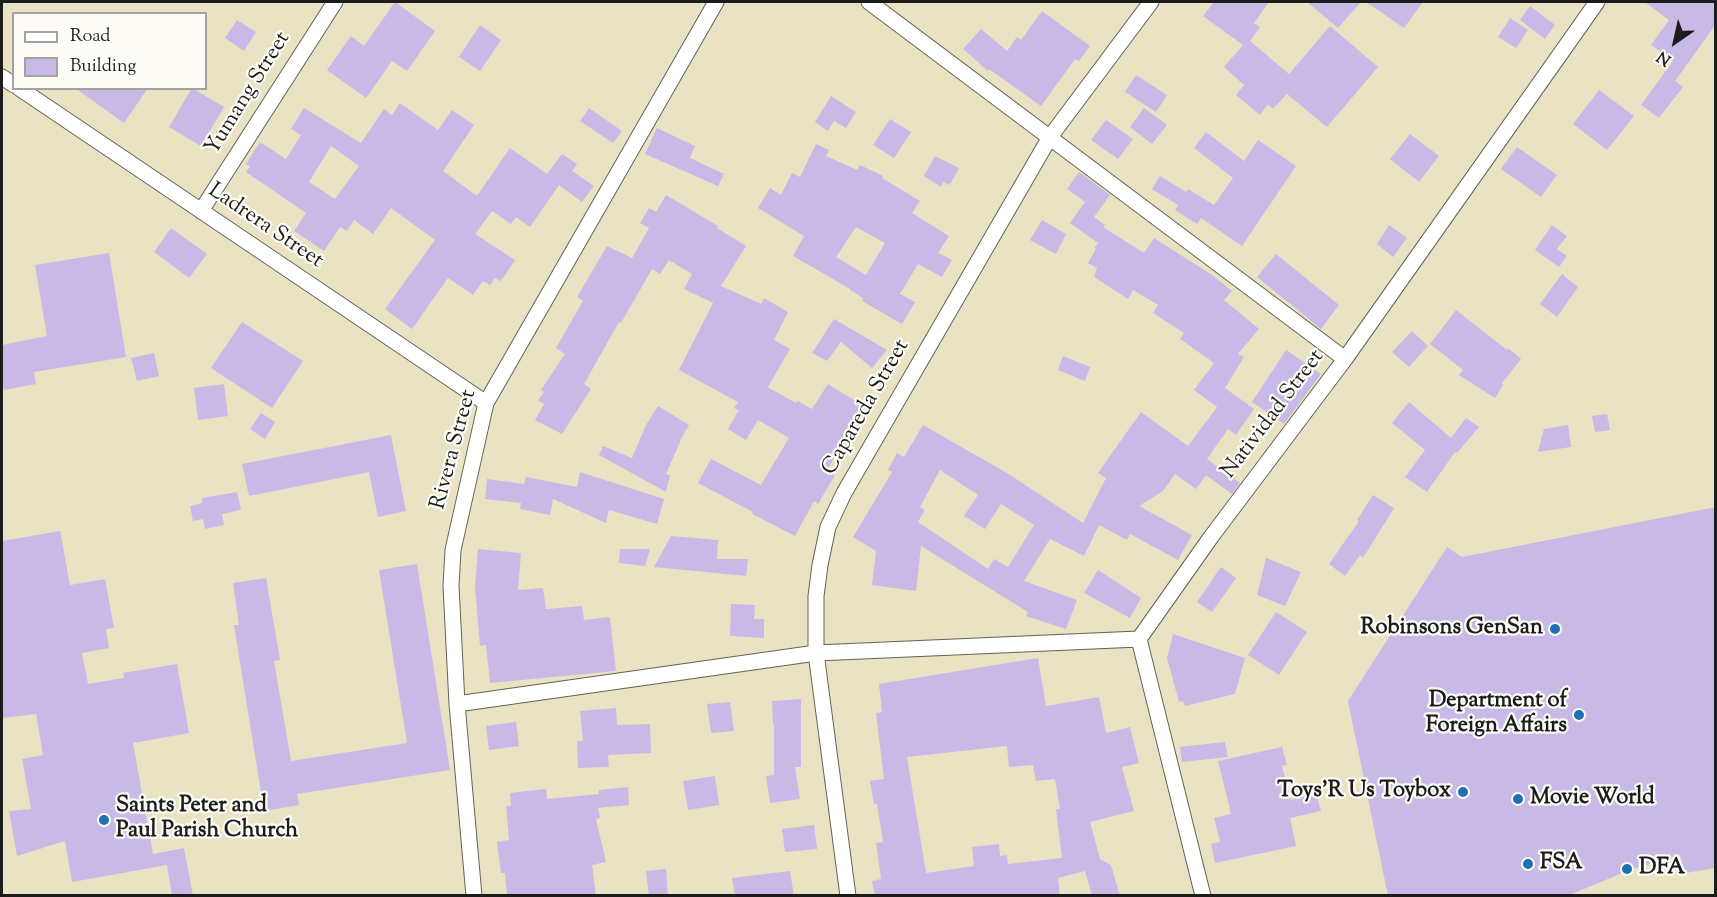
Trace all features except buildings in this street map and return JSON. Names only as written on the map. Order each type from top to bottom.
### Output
[{"type":"street","name":"Yumang Street","points":[[201,211],[335,2]]},
{"type":"street","name":"Rivera Street","points":[[474,896],[457,704],[451,586],[453,550],[486,403],[716,2]]},
{"type":"street","points":[[869,2],[1345,359]]},
{"type":"street","name":"Capareda Street","points":[[848,896],[816,653],[816,596],[828,527],[844,493],[1050,137],[1150,2]]},
{"type":"street","name":"Natividad Street","points":[[1139,639],[1211,537],[1345,359],[1597,2]]},
{"type":"street","name":"Ladrera Street","points":[[22,90],[486,403]]},
{"type":"street","points":[[457,704],[816,653],[1139,639],[1203,896]]},
{"type":"place","name":"Robinsons GenSan","points":[[1555,629]]},
{"type":"place","name":"Department of Foreign Affairs","points":[[1579,715]]},
{"type":"place","name":"Toys'R Us Toybox","points":[[1463,792]]},
{"type":"place","name":"Movie World","points":[[1518,799]]},
{"type":"place","name":"Saints Peter and Paul Parish Church","points":[[104,820]]},
{"type":"place","name":"FSA","points":[[1528,864]]},
{"type":"place","name":"DFA","points":[[1627,869]]}]
